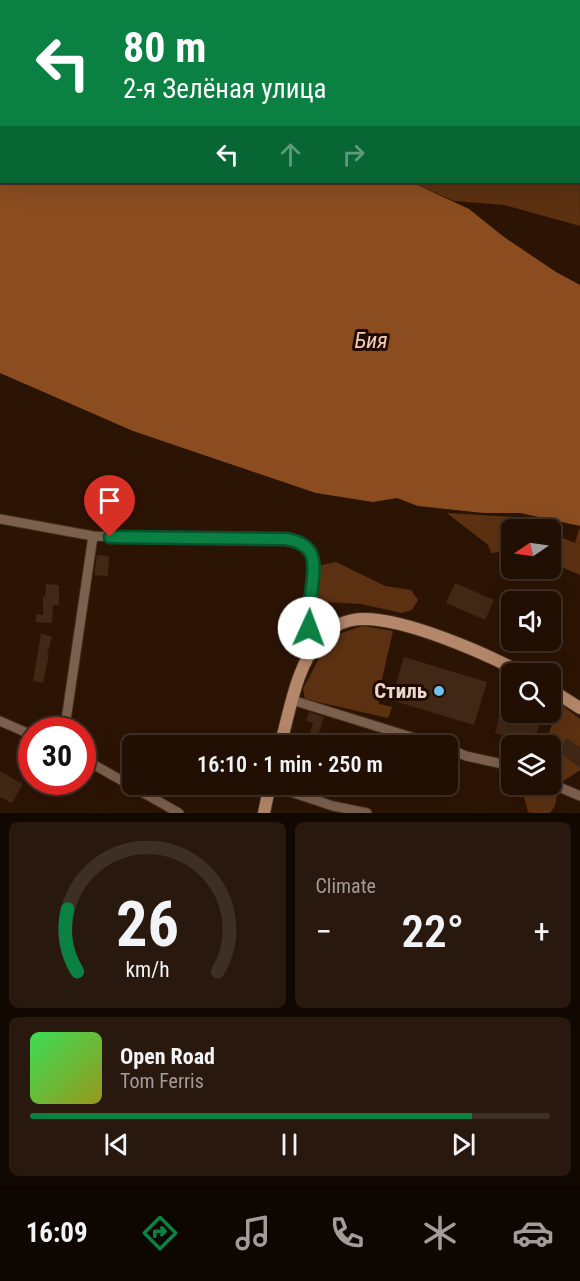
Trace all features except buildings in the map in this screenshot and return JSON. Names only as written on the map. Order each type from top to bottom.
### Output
[{"type":"main road","points":[[283,735],[304,665],[321,638],[338,625],[363,619],[397,623],[501,664]]},
{"type":"main road","points":[[561,695],[580,708]]},
{"type":"main road","points":[[264,813],[268,795]]},
{"type":"street","points":[[0,519],[93,536],[286,539],[304,544],[312,554],[313,561],[309,612],[312,650]]},
{"type":"street","points":[[67,717],[93,536]]},
{"type":"street","points":[[292,700],[405,735]]},
{"type":"street","points":[[0,721],[18,729]]},
{"type":"street","points":[[458,753],[501,764]]},
{"type":"street","points":[[96,766],[179,813]]},
{"type":"street","points":[[561,788],[580,796]]},
{"type":"street","points":[[301,795],[368,813]]},
{"type":"shaded area","points":[[413,183],[580,183],[580,226],[504,205],[454,201]]},
{"type":"shaded area","points":[[447,513],[530,519],[501,519],[501,552],[491,553],[488,545]]},
{"type":"shaded area","points":[[580,529],[580,575],[561,567],[561,537],[575,543]]},
{"type":"shaded area","points":[[336,562],[385,586],[411,590],[418,600],[412,610],[402,613],[361,604],[327,602],[316,596],[312,580],[317,566]]},
{"type":"shaded area","points":[[363,626],[393,631],[378,697],[379,704],[392,707],[388,718],[305,699],[303,689],[326,645],[341,633]]},
{"type":"shaded area","points":[[561,705],[580,719],[580,770],[561,783],[561,735],[548,735],[552,723],[561,723]]},
{"type":"shaded area","points":[[524,795],[557,795],[555,806],[550,813],[528,812]]},
{"type":"water","name":"Бия","points":[[0,183],[413,183],[469,209],[504,237],[556,272],[580,285],[580,526],[561,522],[561,519],[548,519],[520,513],[484,513],[418,506],[397,498],[373,502],[316,493],[133,431],[0,373]]},
{"type":"place","name":"Стиль","points":[[439,691]]},
{"type":"route","points":[[110,537],[286,539],[304,544],[312,554],[314,569],[309,628]]}]
